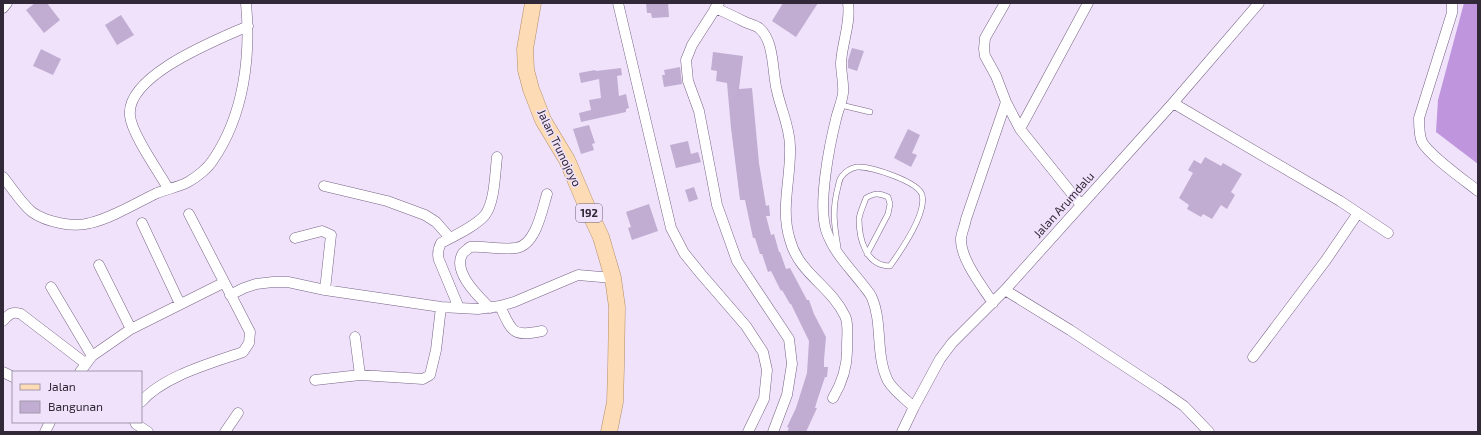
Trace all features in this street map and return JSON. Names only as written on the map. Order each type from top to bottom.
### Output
[{"type":"main road","name":"Jalan Trunojoyo","points":[[533,3],[526,49],[526,70],[531,89],[543,120],[567,160],[601,237],[613,278],[617,307],[616,368],[615,402],[609,432]]},
{"type":"street","points":[[3,8],[7,3]]},
{"type":"street","points":[[3,177],[32,212],[50,222],[90,224],[168,188],[188,182],[213,161],[235,119],[240,98],[248,44],[246,3]]},
{"type":"street","points":[[618,3],[671,228],[684,253],[700,274],[746,326],[763,352],[767,370],[764,399],[748,432]]},
{"type":"street","points":[[848,3],[850,12],[841,63],[843,92],[841,105],[836,118],[826,174],[823,209],[826,229],[830,242],[839,256],[872,297],[878,322],[881,355],[888,380],[892,387],[914,407]]},
{"type":"street","points":[[1005,3],[985,38],[985,56],[996,76],[1006,102],[1020,128],[1081,205]]},
{"type":"street","points":[[1020,128],[1088,3]]},
{"type":"street","name":"Jalan Arumdalu","points":[[902,432],[940,359],[952,344],[1005,290],[1173,103],[1259,3]]},
{"type":"street","points":[[1452,3],[1452,13],[1419,118],[1419,128],[1422,142],[1429,152],[1478,191]]},
{"type":"street","points":[[773,432],[787,395],[791,372],[792,364],[789,339],[737,261],[734,254],[717,205],[700,111],[688,81],[686,60],[692,45],[717,5],[759,28],[766,36],[771,52],[775,82],[786,120],[790,145],[790,167],[785,213],[790,240],[796,257],[803,267],[836,302],[845,317],[847,326],[847,352],[844,374],[840,387],[833,398]]},
{"type":"street","points":[[168,188],[133,130],[129,115],[131,104],[146,82],[169,65],[190,52],[248,26]]},
{"type":"street","points":[[993,303],[964,255],[961,238],[966,219],[1006,102]]},
{"type":"street","points":[[1173,103],[1340,201],[1388,233]]},
{"type":"street","points":[[459,308],[438,254],[441,243],[474,224],[485,214],[491,203],[497,157]]},
{"type":"street","points":[[324,186],[387,201],[425,215],[436,222],[450,238]]},
{"type":"street","points":[[542,331],[520,334],[508,324],[495,307],[476,294],[462,273],[460,261],[463,253],[470,247],[518,248],[526,242],[536,231],[547,194]]},
{"type":"street","points":[[1253,357],[1326,260],[1358,213]]},
{"type":"street","points":[[142,401],[154,390],[173,378],[243,352],[247,348],[250,338],[250,332],[223,283],[189,214]]},
{"type":"street","points":[[142,223],[180,304]]},
{"type":"street","points":[[295,238],[322,231],[331,235],[324,290]]},
{"type":"street","points":[[99,265],[131,329]]},
{"type":"street","points":[[230,295],[256,284],[288,282],[324,290],[441,307],[478,309],[495,307],[514,302],[578,274],[613,278]]},
{"type":"street","points":[[86,364],[131,329],[223,283]]},
{"type":"street","points":[[51,287],[86,364]]},
{"type":"street","points":[[1005,290],[1076,334],[1184,406],[1209,432]]},
{"type":"street","points":[[315,380],[360,375],[423,379],[430,375],[436,350],[441,307]]},
{"type":"street","points":[[3,321],[9,314],[14,312],[21,314],[86,364]]},
{"type":"street","points":[[355,337],[360,375]]},
{"type":"street","points":[[3,372],[12,376]]},
{"type":"street","points":[[226,432],[238,413]]},
{"type":"street","points":[[45,432],[50,423]]},
{"type":"street","points":[[136,423],[148,432]]},
{"type":"lane","points":[[841,105],[870,112]]},
{"type":"lane","points":[[839,256],[834,224],[834,202],[840,177],[848,170],[858,167],[882,171],[919,189],[923,196],[914,230],[905,246],[890,266],[885,266],[876,262],[867,254],[860,236],[859,217],[866,198],[874,194],[881,194],[888,197],[890,204],[888,214],[867,254]]},
{"type":"shaded area","points":[[1464,3],[1478,3],[1478,164],[1436,132],[1438,100]]},
{"type":"building","points":[[35,3],[47,3],[60,20],[44,33],[26,10]]},
{"type":"building","points":[[646,3],[668,3],[669,17],[652,18],[651,13],[647,13]]},
{"type":"building","points":[[783,3],[818,3],[796,37],[772,21]]},
{"type":"building","points":[[121,15],[134,35],[117,45],[105,25]]},
{"type":"building","points":[[852,48],[864,51],[857,71],[848,68],[848,60]]},
{"type":"building","points":[[41,49],[61,59],[53,75],[33,66]]},
{"type":"building","points":[[713,52],[743,56],[739,89],[752,88],[759,163],[766,206],[769,205],[770,216],[766,216],[771,235],[774,234],[786,269],[790,268],[807,300],[809,300],[814,314],[826,337],[824,367],[828,367],[827,377],[825,377],[815,408],[817,408],[806,432],[787,432],[789,428],[787,427],[796,408],[807,373],[809,341],[791,304],[782,290],[781,291],[771,271],[768,272],[755,238],[753,238],[745,200],[740,200],[727,83],[716,81],[717,71],[711,70]]},
{"type":"building","points":[[680,67],[682,84],[664,87],[662,75],[665,75],[664,70]]},
{"type":"building","points":[[621,68],[622,75],[617,76],[619,96],[626,94],[629,108],[626,109],[626,112],[581,122],[579,113],[591,110],[589,100],[601,98],[599,79],[581,83],[579,73]]},
{"type":"building","points":[[589,125],[595,143],[592,144],[594,150],[581,154],[573,129]]},
{"type":"building","points":[[908,129],[920,135],[912,153],[917,155],[911,167],[894,158]]},
{"type":"building","points":[[688,141],[691,154],[698,152],[701,162],[676,168],[670,145]]},
{"type":"building","points":[[1205,157],[1221,166],[1223,163],[1242,174],[1231,192],[1235,195],[1227,209],[1221,205],[1212,219],[1203,214],[1201,217],[1187,209],[1189,205],[1179,198],[1193,173],[1188,170],[1194,160],[1201,164]]},
{"type":"building","points":[[694,187],[698,199],[689,202],[685,190]]},
{"type":"building","points":[[649,204],[658,231],[632,240],[628,228],[631,227],[626,212]]}]
